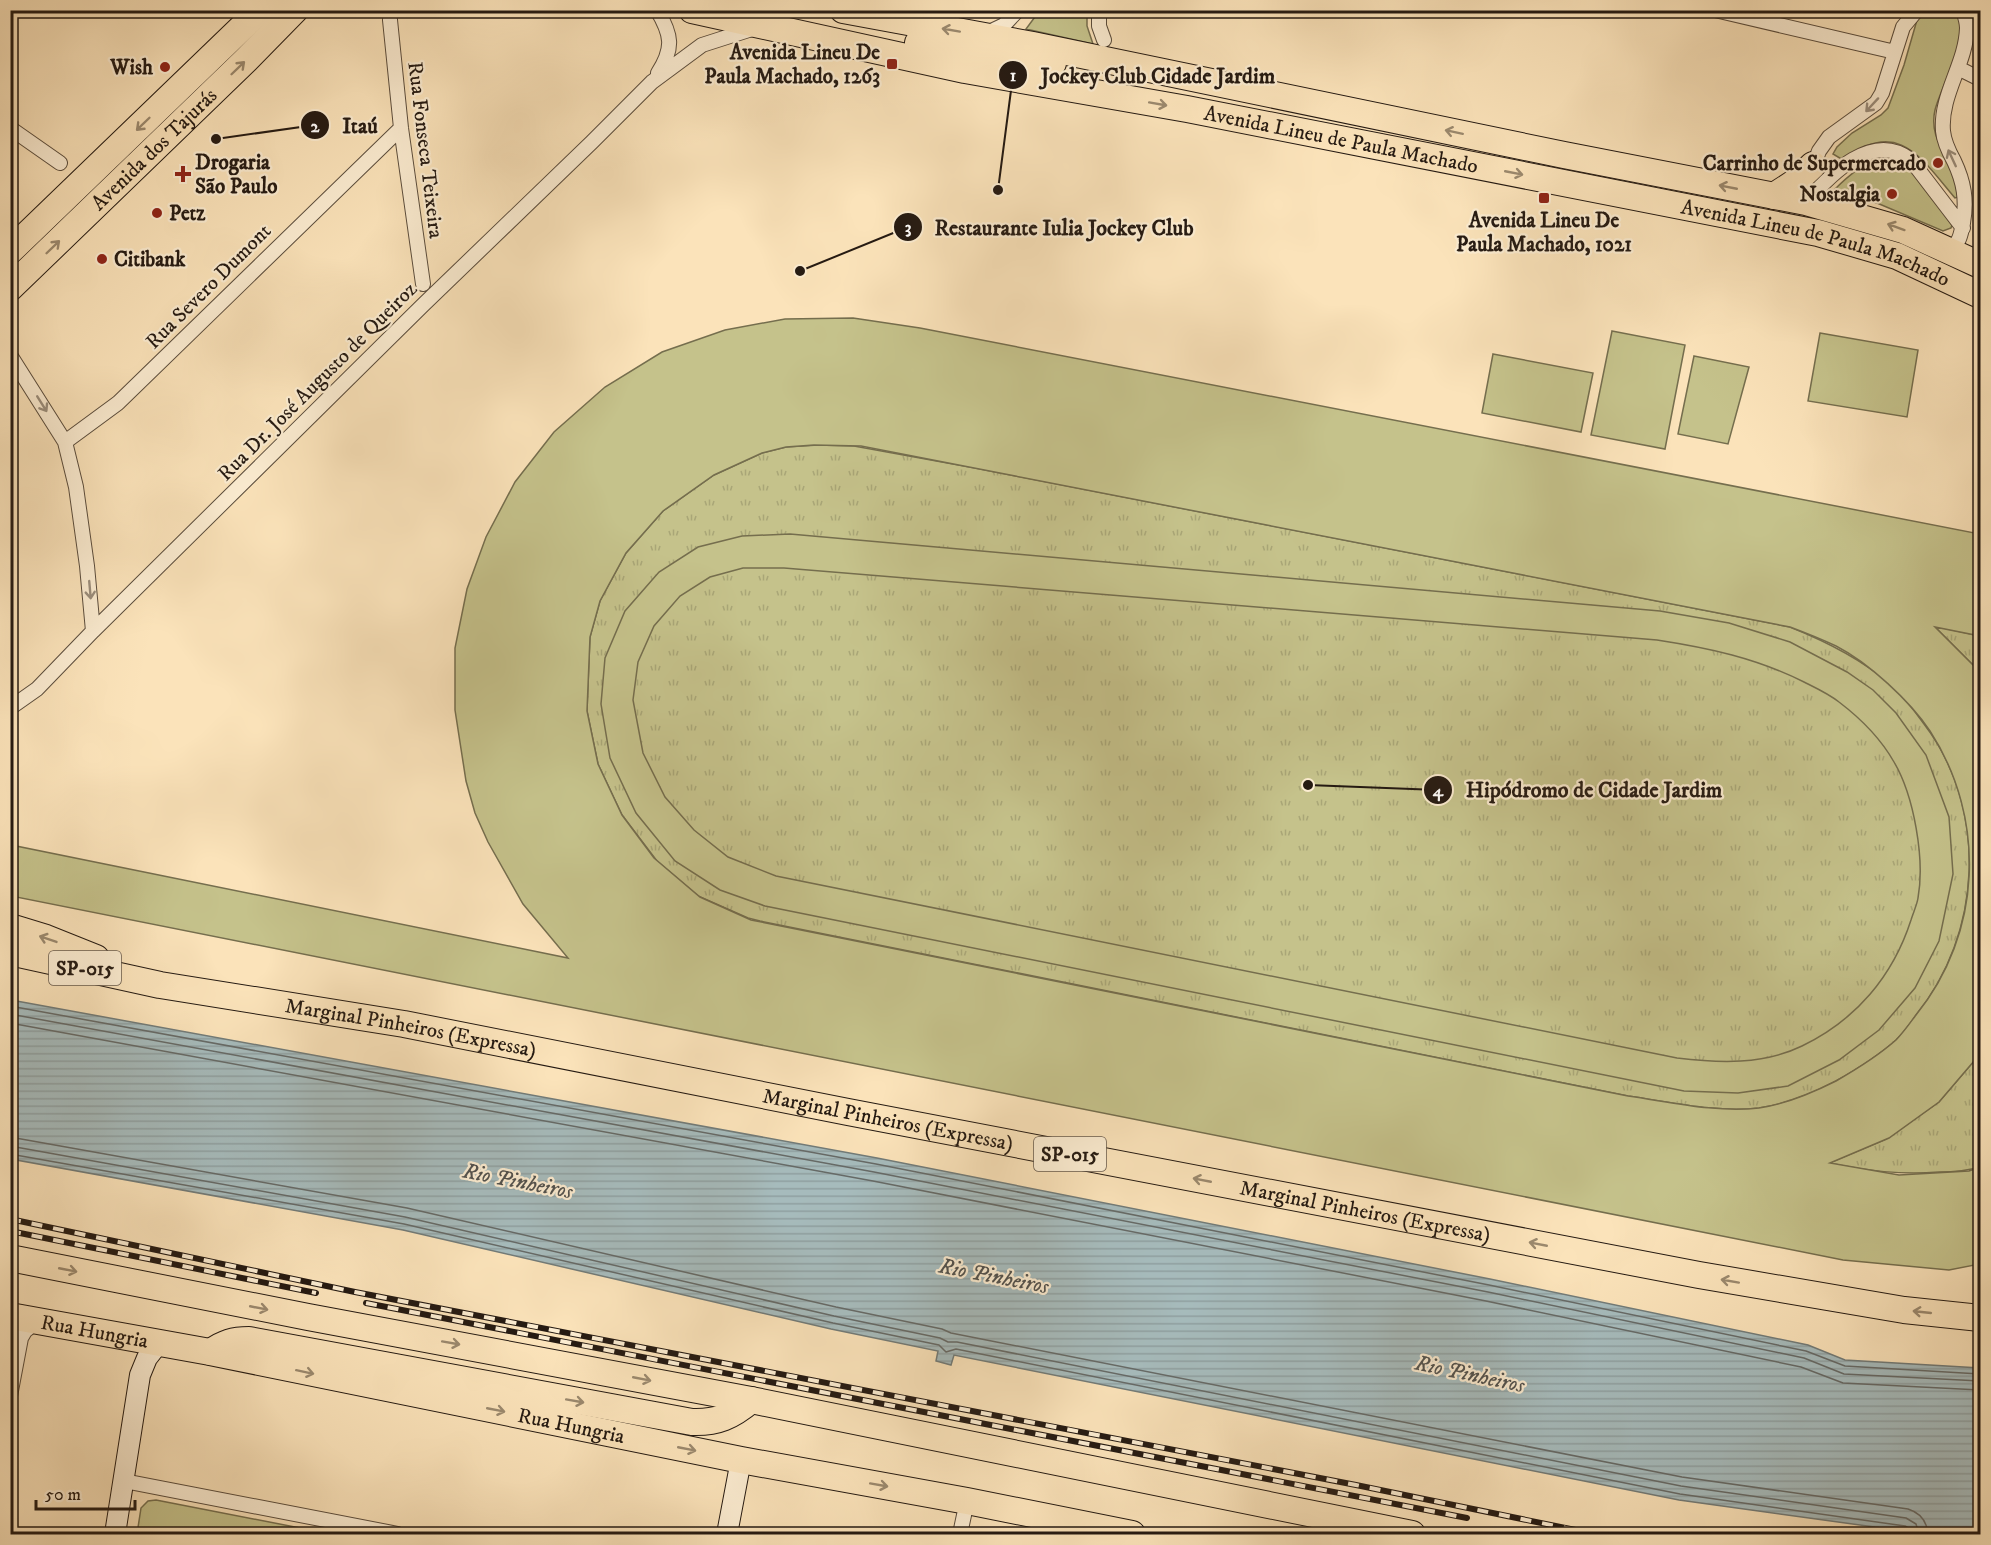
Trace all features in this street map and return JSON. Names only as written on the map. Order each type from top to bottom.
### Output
[{"type":"highway","name":"Avenida dos Tajurás","points":[[10,251],[260,10]]},
{"type":"highway","name":"Avenida dos Tajurás","points":[[10,288],[295,10]]},
{"type":"highway","name":"Avenida Lineu de Paula Machado","points":[[692,10],[761,19],[965,70],[1187,109],[1818,233],[1896,256],[1980,295]]},
{"type":"highway","name":"Avenida Lineu de Paula Machado","points":[[843,10],[1152,69],[1564,155],[1806,202],[1882,222],[1980,265]]},
{"type":"highway","points":[[761,19],[865,33],[1017,61],[1152,69]]},
{"type":"highway","points":[[1017,61],[1094,93]]},
{"type":"highway","points":[[1774,196],[1794,183],[1813,165]]},
{"type":"highway","points":[[1806,202],[1808,215],[1818,233]]},
{"type":"highway","points":[[1896,256],[1931,257],[1949,251]]},
{"type":"highway","points":[[10,927],[46,938],[160,985]]},
{"type":"highway","name":"Marginal Pinheiros (Expressa)","points":[[10,952],[160,985],[404,1024],[1687,1273],[1904,1311],[1980,1318]]},
{"type":"highway","points":[[10,1258],[308,1317],[751,1400],[1412,1534]]},
{"type":"highway","name":"Rua Hungria","points":[[10,1316],[210,1352],[741,1460],[1132,1534]]},
{"type":"highway","points":[[210,1352],[233,1340],[249,1340],[692,1422],[711,1423],[733,1413],[751,1400]]},
{"type":"highway","points":[[1317,1516],[1352,1534]]},
{"type":"street","points":[[652,82],[665,62],[670,46],[667,29],[657,10]]},
{"type":"street","points":[[980,36],[1004,25],[1018,10]]},
{"type":"street","points":[[1099,10],[1099,26],[1104,40]]},
{"type":"street","points":[[1715,10],[1895,52]]},
{"type":"street","points":[[1806,202],[1808,181],[1819,151],[1829,137],[1846,123],[1867,111],[1882,93],[1903,27],[1906,10]]},
{"type":"street","points":[[1903,27],[1917,10]]},
{"type":"street","points":[[1949,251],[1956,246],[1966,206],[1961,178],[1942,130],[1948,95],[1958,68],[1967,27],[1963,10]]},
{"type":"street","points":[[652,82],[702,45],[761,19]]},
{"type":"street","name":"Rua Fonseca Teixeira","points":[[390,20],[400,128],[423,284]]},
{"type":"street","points":[[1967,27],[1980,20]]},
{"type":"street","points":[[1958,68],[1980,79]]},
{"type":"street","name":"Rua Dr. José Augusto de Queiroz","points":[[10,708],[37,689],[93,631],[652,82]]},
{"type":"street","points":[[10,128],[60,163]]},
{"type":"street","name":"Rua Severo Dumont","points":[[65,442],[118,404],[400,128]]},
{"type":"street","points":[[1806,202],[1846,163],[1870,152],[1886,150],[1905,155],[1911,160],[1962,228]]},
{"type":"street","points":[[10,355],[65,442],[76,487],[93,631]]},
{"type":"street","points":[[10,1396],[21,1338],[37,1321]]},
{"type":"street","points":[[124,1337],[134,1355],[140,1375]]},
{"type":"street","points":[[115,1534],[140,1375],[147,1358],[158,1344]]},
{"type":"street","points":[[727,1534],[741,1460]]},
{"type":"street","points":[[124,1480],[398,1534]]},
{"type":"street","points":[[960,1534],[967,1501]]},
{"type":"green space","points":[[1040,10],[1087,11],[1087,26],[1093,44],[1026,29]]},
{"type":"green space","points":[[1924,10],[1953,11],[1959,19],[1961,30],[1959,43],[1938,100],[1934,119],[1936,136],[1956,179],[1958,197],[1955,198],[1919,157],[1907,148],[1894,143],[1879,142],[1862,148],[1843,160],[1833,154],[1852,133],[1888,108],[1917,20]]},
{"type":"green space","points":[[1885,158],[1913,170],[1952,225],[1951,228],[1943,231],[1877,203],[1835,194],[1834,190],[1857,170],[1871,162]]},
{"type":"green space","points":[[853,318],[920,328],[1980,534],[1980,636],[1935,627],[1980,672],[1980,1054],[1939,1102],[1889,1138],[1830,1163],[1899,1175],[1969,1171],[1980,1167],[1980,1264],[1949,1270],[1843,1260],[11,896],[11,845],[568,958],[523,904],[488,842],[475,813],[466,781],[455,710],[455,648],[467,589],[486,537],[515,482],[554,432],[605,387],[662,352],[725,330],[785,319]],"holes":[[[861,446],[1790,627],[1836,646],[1875,672],[1922,719],[1948,765],[1961,801],[1968,838],[1969,876],[1964,913],[1954,949],[1938,983],[1896,1040],[1867,1062],[1836,1081],[1799,1098],[1779,1104],[1743,1109],[1710,1108],[1628,1096],[751,920],[700,897],[654,858],[622,815],[598,764],[587,711],[590,637],[600,601],[626,553],[663,511],[714,475],[762,453],[786,447]]]},
{"type":"green space","points":[[1612,331],[1685,345],[1665,449],[1591,435]]},
{"type":"green space","points":[[1820,333],[1918,350],[1907,417],[1808,401]]},
{"type":"green space","points":[[1493,354],[1593,373],[1581,432],[1482,413]]},
{"type":"green space","points":[[1694,356],[1749,367],[1728,444],[1678,434]]},
{"type":"green space","points":[[854,446],[975,468],[1790,627],[1829,644],[1878,674],[1903,697],[1924,724],[1945,758],[1959,794],[1967,832],[1969,871],[1965,910],[1954,947],[1938,983],[1896,1040],[1867,1062],[1836,1081],[1799,1098],[1779,1104],[1743,1109],[1710,1108],[1628,1096],[760,921],[698,896],[657,861],[622,815],[598,764],[587,711],[590,637],[600,601],[626,553],[663,511],[714,475],[762,453],[786,447]]},
{"type":"green space","points":[[790,534],[1660,611],[1729,623],[1790,642],[1847,672],[1873,690],[1896,713],[1926,755],[1949,817],[1953,874],[1939,941],[1915,988],[1879,1030],[1839,1060],[1788,1086],[1738,1093],[1684,1091],[765,906],[720,890],[675,861],[636,813],[610,758],[601,704],[605,658],[625,611],[659,572],[698,547],[742,536]],"holes":[[[743,568],[784,568],[1657,640],[1714,650],[1750,660],[1786,674],[1835,699],[1862,722],[1889,753],[1907,792],[1916,828],[1920,865],[1917,903],[1894,960],[1883,978],[1870,994],[1839,1023],[1802,1046],[1772,1057],[1741,1061],[1709,1061],[1677,1058],[776,876],[728,857],[694,830],[665,797],[643,753],[633,700],[638,662],[654,626],[680,596],[710,577]]]},
{"type":"green space","points":[[1934,626],[1980,636],[1980,672]]},
{"type":"green space","points":[[1980,1054],[1980,1167],[1955,1171],[1897,1173],[1829,1163],[1886,1139],[1939,1102]]},
{"type":"green space","points":[[156,1500],[331,1534],[137,1534],[141,1508],[148,1501]]},
{"type":"water","name":"Rio Pinheiros","points":[[11,1000],[877,1158],[1490,1279],[1808,1345],[1845,1360],[1980,1368],[1980,1534],[1925,1534],[1679,1500],[954,1355],[951,1365],[936,1361],[938,1351],[831,1329],[403,1230],[11,1159]]},
{"type":"railway","points":[[10,1219],[355,1292],[1356,1485],[1595,1534]]},
{"type":"railway","points":[[10,1231],[316,1293]]},
{"type":"railway","points":[[366,1303],[1467,1518]]},
{"type":"place","name":"Avenida Lineu De Paula Machado, 1263","points":[[892,64]]},
{"type":"place","name":"Wish","points":[[165,67]]},
{"type":"place","name":"Itaú","points":[[216,139]]},
{"type":"place","name":"Carrinho de Supermercado","points":[[1938,163]]},
{"type":"place","name":"Drogaria São Paulo","points":[[183,174]]},
{"type":"place","name":"Jockey Club Cidade Jardim","points":[[998,190]]},
{"type":"place","name":"Nostalgia","points":[[1892,194]]},
{"type":"place","name":"Avenida Lineu De Paula Machado, 1021","points":[[1544,198]]},
{"type":"place","name":"Petz","points":[[157,213]]},
{"type":"place","name":"Citibank","points":[[102,259]]},
{"type":"place","name":"Restaurante Iulia Jockey Club","points":[[800,271]]},
{"type":"place","name":"Hipódromo de Cidade Jardim","points":[[1308,785]]}]
